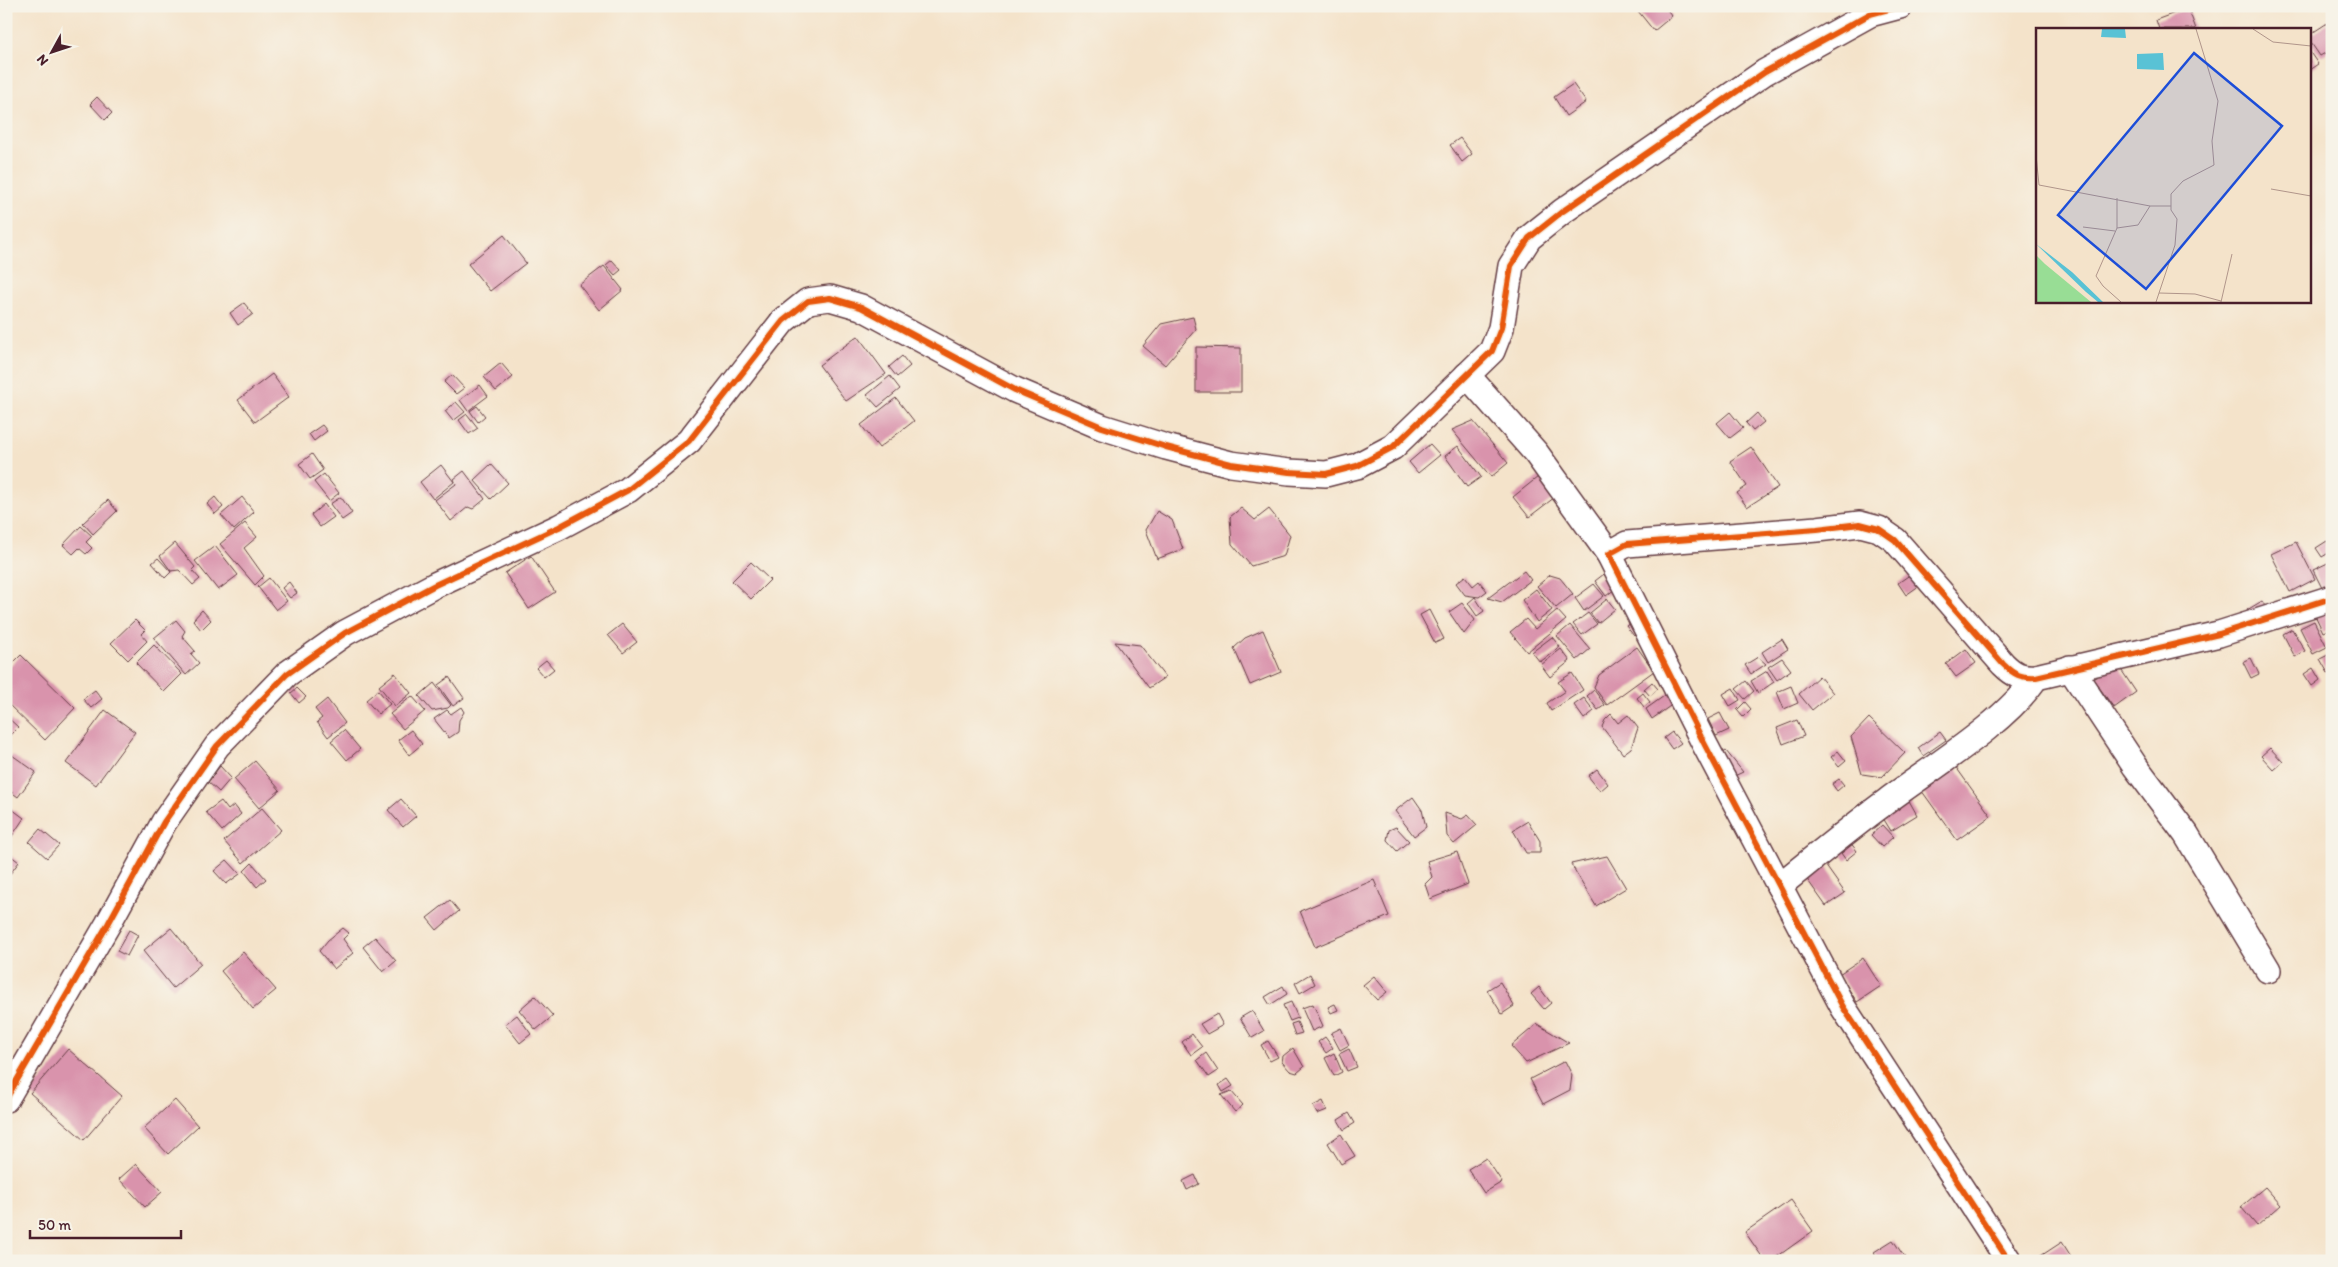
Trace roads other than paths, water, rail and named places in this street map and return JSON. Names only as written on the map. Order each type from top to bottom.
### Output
[{"type":"street","points":[[6,1099],[108,924],[164,822],[217,746],[287,674],[345,633],[435,586],[559,527],[628,490],[689,441],[783,321],[808,301],[830,298],[861,307],[1015,390],[1102,427],[1166,447],[1231,464],[1289,472],[1326,474],[1357,466],[1393,448],[1492,351],[1501,328],[1511,266],[1529,238],[1563,211],[1765,72],[1870,14],[1900,6]]},
{"type":"street","points":[[1467,375],[1536,453],[1609,554],[1843,1007],[2009,1261]]},
{"type":"street","points":[[1609,554],[1628,544],[1860,524],[1879,530],[1895,540],[2013,674],[2024,677],[2036,677],[2219,634],[2332,598]]},
{"type":"street","points":[[2070,668],[2135,766],[2186,834],[2268,970]]},
{"type":"street","points":[[1779,886],[1886,801],[1974,736],[2028,690],[2036,677]]}]
